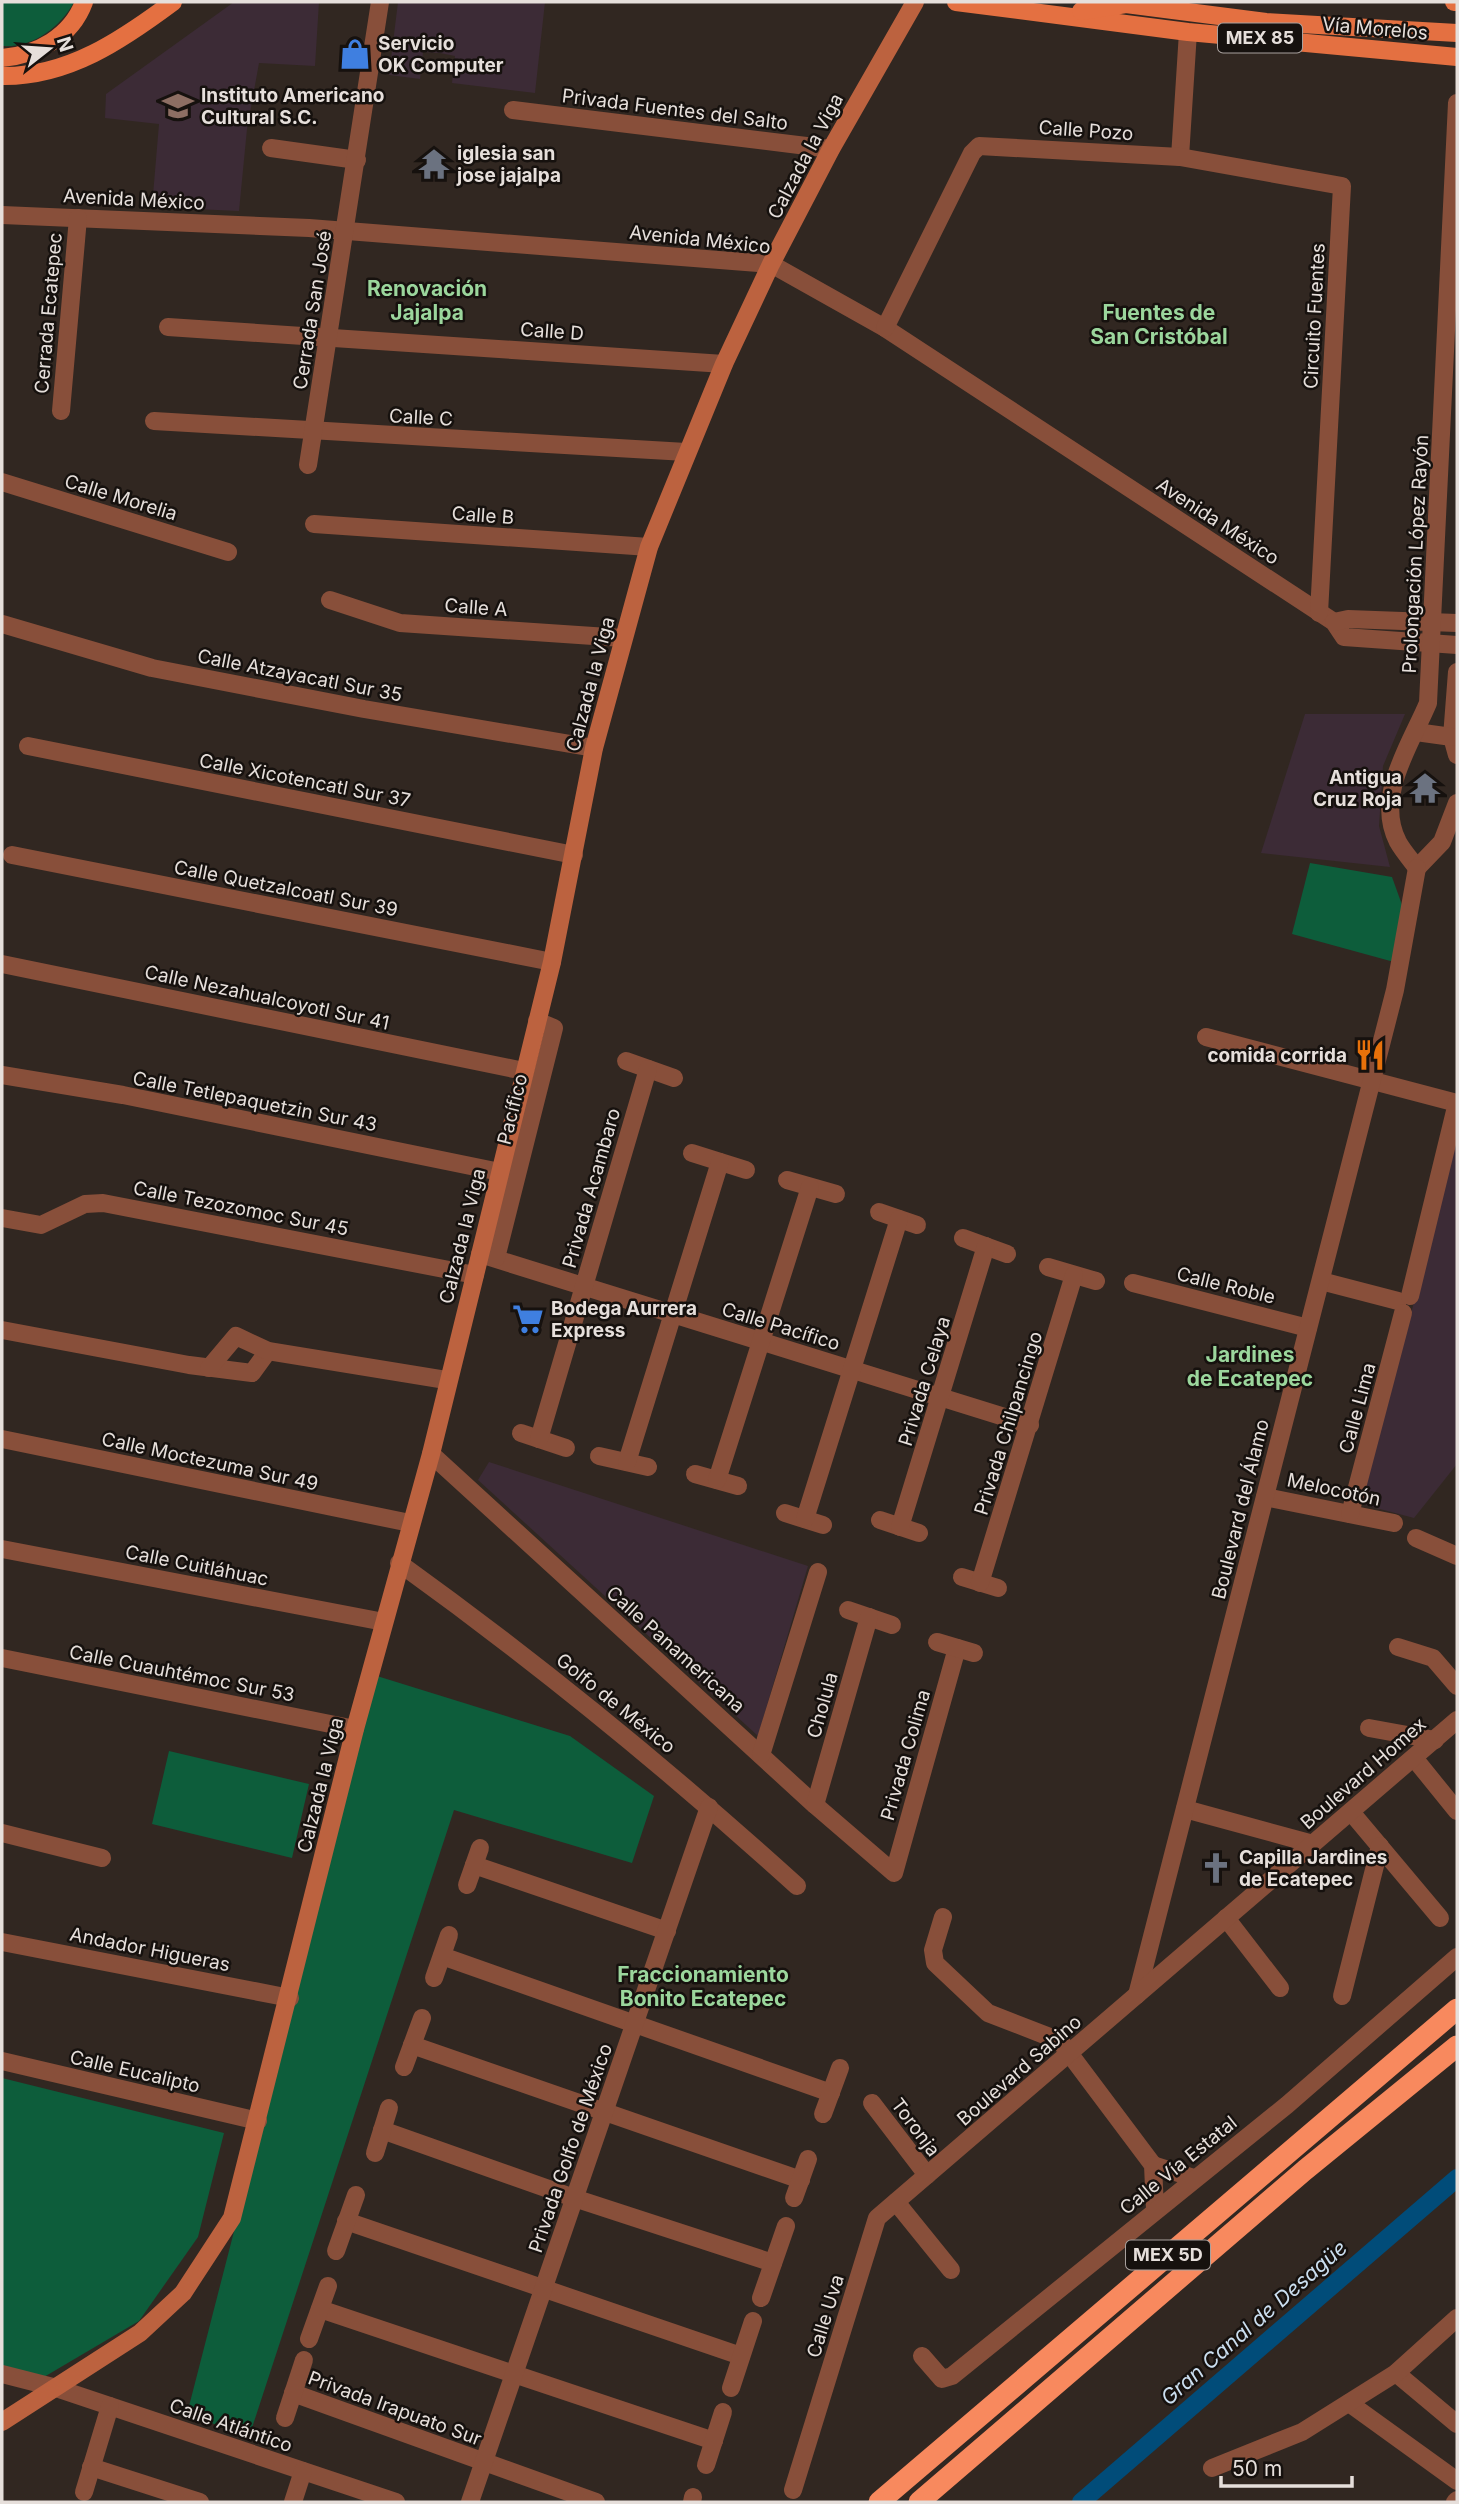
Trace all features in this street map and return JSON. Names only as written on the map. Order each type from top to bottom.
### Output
[{"type":"highway","name":"MEX 5D","points":[[879,2502],[1457,2009]]},
{"type":"highway","name":"MEX 5D","points":[[919,2502],[1305,2171],[1457,2046]]},
{"type":"main road","points":[[2,58],[26,54],[50,43],[69,27],[84,2]]},
{"type":"main road","points":[[2,76],[31,74],[90,56],[128,37],[173,2]]},
{"type":"main road","name":"Calzada la Viga","points":[[2,2422],[140,2333],[183,2293],[232,2218],[290,1998],[355,1729],[431,1454],[446,1380],[475,1275],[488,1256],[500,1172],[552,962],[594,748],[649,547],[686,452],[771,264],[831,149],[915,2]]},
{"type":"main road","name":"Vía Morelos","points":[[956,2],[1071,13],[1188,32],[1457,57]]},
{"type":"main road","points":[[1071,13],[1126,4],[1266,22],[1457,33]]},
{"type":"street","name":"Cerrada San José","points":[[308,466],[380,2]]},
{"type":"street","points":[[1180,157],[1188,32]]},
{"type":"street","name":"Prolongación López Rayón","points":[[1417,868],[1397,840],[1391,805],[1392,785],[1427,703],[1451,377],[1450,193],[1457,103]]},
{"type":"street","name":"Privada Fuentes del Salto","points":[[513,110],[831,149]]},
{"type":"street","name":"Calle Pozo","points":[[885,328],[972,153],[979,146],[1180,157]]},
{"type":"street","points":[[271,148],[357,160]]},
{"type":"street","name":"Circuito Fuentes","points":[[1180,157],[1342,186],[1327,618]]},
{"type":"street","name":"Avenida México","points":[[2,215],[346,231],[771,264],[885,328],[1327,618],[1344,637],[1457,645]]},
{"type":"street","name":"Cerrada Ecatepec","points":[[61,411],[78,218]]},
{"type":"street","name":"Calle D","points":[[168,327],[724,364]]},
{"type":"street","name":"Calle C","points":[[154,421],[686,452]]},
{"type":"street","name":"Calle Morelia","points":[[2,482],[228,552]]},
{"type":"street","name":"Calle B","points":[[314,524],[649,547]]},
{"type":"street","name":"Calle A","points":[[330,600],[400,623],[623,638]]},
{"type":"street","points":[[1327,618],[1457,623]]},
{"type":"street","name":"Calle Atzayacatl Sur 35","points":[[2,624],[152,668],[364,709],[594,748]]},
{"type":"street","points":[[1457,672],[1452,737],[1457,755]]},
{"type":"street","points":[[1416,732],[1452,737]]},
{"type":"street","name":"Calle Xicotencatl Sur 37","points":[[28,746],[574,855]]},
{"type":"street","points":[[1417,868],[1442,842],[1457,803]]},
{"type":"street","name":"Calle Quetzalcoatl Sur 39","points":[[12,855],[552,962]]},
{"type":"street","name":"Boulevard del Álamo","points":[[1137,1995],[1372,1080],[1400,967],[1417,868]]},
{"type":"street","name":"Calle Nezahualcoyotl Sur 41","points":[[2,964],[524,1071]]},
{"type":"street","name":"Pacífico","points":[[488,1256],[554,1028],[537,1021]]},
{"type":"street","points":[[1206,1037],[1457,1103]]},
{"type":"street","points":[[626,1061],[674,1078]]},
{"type":"street","name":"Privada Acambaro","points":[[539,1439],[649,1069]]},
{"type":"street","name":"Calle Tetlepaquetzin Sur 43","points":[[2,1075],[123,1095],[500,1172]]},
{"type":"street","name":"Calle Lima","points":[[1350,1514],[1457,1103]]},
{"type":"street","points":[[692,1153],[746,1170]]},
{"type":"street","points":[[627,1462],[720,1162]]},
{"type":"street","points":[[787,1180],[836,1194]]},
{"type":"street","points":[[717,1480],[810,1187]]},
{"type":"street","name":"Calle Tezozomoc Sur 45","points":[[2,1219],[41,1225],[85,1204],[103,1203],[475,1275]]},
{"type":"street","points":[[879,1212],[917,1224]]},
{"type":"street","points":[[805,1519],[899,1219]]},
{"type":"street","points":[[963,1238],[1007,1254]]},
{"type":"street","name":"Privada Celaya","points":[[900,1527],[942,1397],[986,1246]]},
{"type":"street","name":"Calle Pacífico","points":[[488,1256],[1030,1425]]},
{"type":"street","points":[[1048,1267],[1096,1281]]},
{"type":"street","name":"Privada Chilpancingo","points":[[998,1588],[971,1580],[1030,1425],[1074,1275]]},
{"type":"street","points":[[1321,1281],[1404,1303]]},
{"type":"street","name":"Calle Roble","points":[[1133,1283],[1308,1328]]},
{"type":"street","points":[[2,1330],[209,1368],[251,1373],[268,1351]]},
{"type":"street","points":[[209,1368],[236,1336],[268,1351],[446,1380]]},
{"type":"street","points":[[521,1433],[566,1448]]},
{"type":"street","name":"Calle Moctezuma Sur 49","points":[[2,1439],[410,1523]]},
{"type":"street","name":"Calle Panamericana","points":[[431,1454],[815,1805],[894,1873]]},
{"type":"street","points":[[599,1456],[648,1467]]},
{"type":"street","points":[[695,1474],[738,1486]]},
{"type":"street","name":"Melocotón","points":[[1265,1497],[1394,1523]]},
{"type":"street","points":[[785,1513],[823,1525]]},
{"type":"street","points":[[880,1520],[919,1533]]},
{"type":"street","points":[[1416,1538],[1457,1556]]},
{"type":"street","name":"Calle Cuitláhuac","points":[[2,1549],[384,1622]]},
{"type":"street","name":"Golfo de México","points":[[400,1563],[507,1640],[709,1807],[797,1886]]},
{"type":"street","points":[[761,1755],[818,1572]]},
{"type":"street","points":[[848,1610],[892,1625]]},
{"type":"street","name":"Cholula","points":[[815,1805],[869,1617]]},
{"type":"street","name":"Privada Colima","points":[[894,1873],[966,1651],[937,1642]]},
{"type":"street","points":[[1398,1647],[1433,1658],[1457,1686]]},
{"type":"street","name":"Calle Cuauhtémoc Sur 53","points":[[2,1658],[355,1729]]},
{"type":"street","name":"Boulevard Homex","points":[[1137,1995],[1457,1720]]},
{"type":"street","points":[[1369,1728],[1435,1740]]},
{"type":"street","points":[[1414,1758],[1457,1811]]},
{"type":"street","name":"Privada Golfo de México","points":[[470,2502],[709,1807]]},
{"type":"street","points":[[1185,1809],[1313,1844]]},
{"type":"street","points":[[1351,1812],[1440,1919]]},
{"type":"street","points":[[2,1833],[102,1858]]},
{"type":"street","points":[[1342,1996],[1380,1846]]},
{"type":"street","points":[[467,1885],[477,1856],[667,1931]]},
{"type":"street","points":[[943,1917],[933,1950],[935,1963],[988,2013],[1060,2041],[1153,2165],[1155,2209]]},
{"type":"street","points":[[1226,1918],[1280,1988]]},
{"type":"street","points":[[434,1978],[449,1935]]},
{"type":"street","name":"Andador Higueras","points":[[2,1942],[290,1998]]},
{"type":"street","points":[[442,1956],[831,2093]]},
{"type":"street","name":"Calle Vía Estatal","points":[[922,2356],[942,2379],[952,2376],[1155,2209],[1287,2105],[1457,1956]]},
{"type":"street","name":"Boulevard Sabino","points":[[927,2175],[1137,1995]]},
{"type":"street","points":[[404,2067],[422,2018]]},
{"type":"street","points":[[412,2045],[801,2180]]},
{"type":"street","name":"Calle Eucalipto","points":[[2,2061],[258,2121]]},
{"type":"street","points":[[823,2114],[840,2068]]},
{"type":"street","name":"Toronja","points":[[872,2103],[927,2175]]},
{"type":"street","points":[[375,2153],[389,2108]]},
{"type":"street","points":[[382,2130],[574,2198],[773,2263]]},
{"type":"street","points":[[794,2198],[808,2159]]},
{"type":"street","points":[[1153,2165],[1194,2178]]},
{"type":"street","name":"Calle Uva","points":[[793,2490],[877,2218],[927,2175]]},
{"type":"street","points":[[336,2251],[356,2194]]},
{"type":"street","points":[[896,2202],[951,2270]]},
{"type":"street","points":[[346,2221],[741,2356]]},
{"type":"street","points":[[761,2298],[786,2226]]},
{"type":"street","points":[[309,2339],[328,2286]]},
{"type":"street","points":[[320,2309],[513,2376],[714,2441]]},
{"type":"street","points":[[1212,2468],[1302,2432],[1396,2373],[1457,2318]]},
{"type":"street","points":[[731,2388],[752,2321]]},
{"type":"street","name":"Privada Irapuato Sur","points":[[285,2418],[304,2360]]},
{"type":"street","points":[[1396,2373],[1457,2424]]},
{"type":"street","name":"Calle Atlántico","points":[[2,2374],[53,2387],[396,2502]]},
{"type":"street","name":"Privada Irapuato Sur","points":[[293,2393],[596,2502]]},
{"type":"street","points":[[1349,2403],[1457,2481]]},
{"type":"street","points":[[84,2492],[110,2406]]},
{"type":"street","points":[[706,2465],[723,2412]]},
{"type":"street","points":[[92,2467],[200,2502]]},
{"type":"street","points":[[293,2502],[303,2471]]},
{"type":"shaded area","name":"Instituto Americano Cultural S.C.","points":[[234,2],[319,2],[315,66],[259,63],[247,129],[239,211],[152,207],[159,124],[105,118],[106,94]]},
{"type":"shaded area","points":[[398,2],[545,2],[535,93],[452,83],[455,56],[440,53],[423,52],[420,79],[389,75]]},
{"type":"shaded area","points":[[1305,714],[1405,714],[1383,766],[1379,826],[1390,867],[1261,853]]},
{"type":"shaded area","points":[[1457,1138],[1457,1464],[1414,1518],[1361,1504]]},
{"type":"shaded area","points":[[489,1462],[808,1566],[758,1736],[478,1480]]},
{"type":"green space","points":[[2,2],[74,2],[61,20],[44,34],[24,44],[2,46]]},
{"type":"green space","points":[[1310,863],[1392,877],[1406,916],[1394,962],[1292,934]]},
{"type":"green space","points":[[377,1676],[570,1736],[654,1796],[632,1863],[454,1810],[249,2437],[187,2414]]},
{"type":"green space","points":[[169,1751],[309,1784],[292,1858],[152,1824]]},
{"type":"green space","points":[[2,2078],[224,2133],[198,2237],[139,2321],[44,2377],[2,2366]]},
{"type":"waterway","name":"Gran Canal de Desagüe","points":[[1081,2502],[1457,2178]]},
{"type":"place","name":"Servicio OK Computer","points":[[355,54]]},
{"type":"place","name":"Instituto Americano Cultural S.C.","points":[[178,106]]},
{"type":"place","name":"iglesia san jose jajalpa","points":[[434,164]]},
{"type":"place","name":"Antigua Cruz Roja","points":[[1425,788]]},
{"type":"place","name":"comida corrida","points":[[1370,1055]]},
{"type":"place","name":"Bodega Aurrera Express","points":[[528,1319]]},
{"type":"place","name":"Capilla Jardines de Ecatepec","points":[[1216,1868]]},
{"type":"district","name":"Renovación Jajalpa","points":[[427,301]]},
{"type":"district","name":"Fuentes de San Cristóbal","points":[[1159,325]]},
{"type":"district","name":"Jardines de Ecatepec","points":[[1250,1367]]},
{"type":"district","name":"Fraccionamiento Bonito Ecatepec","points":[[703,1987]]}]
